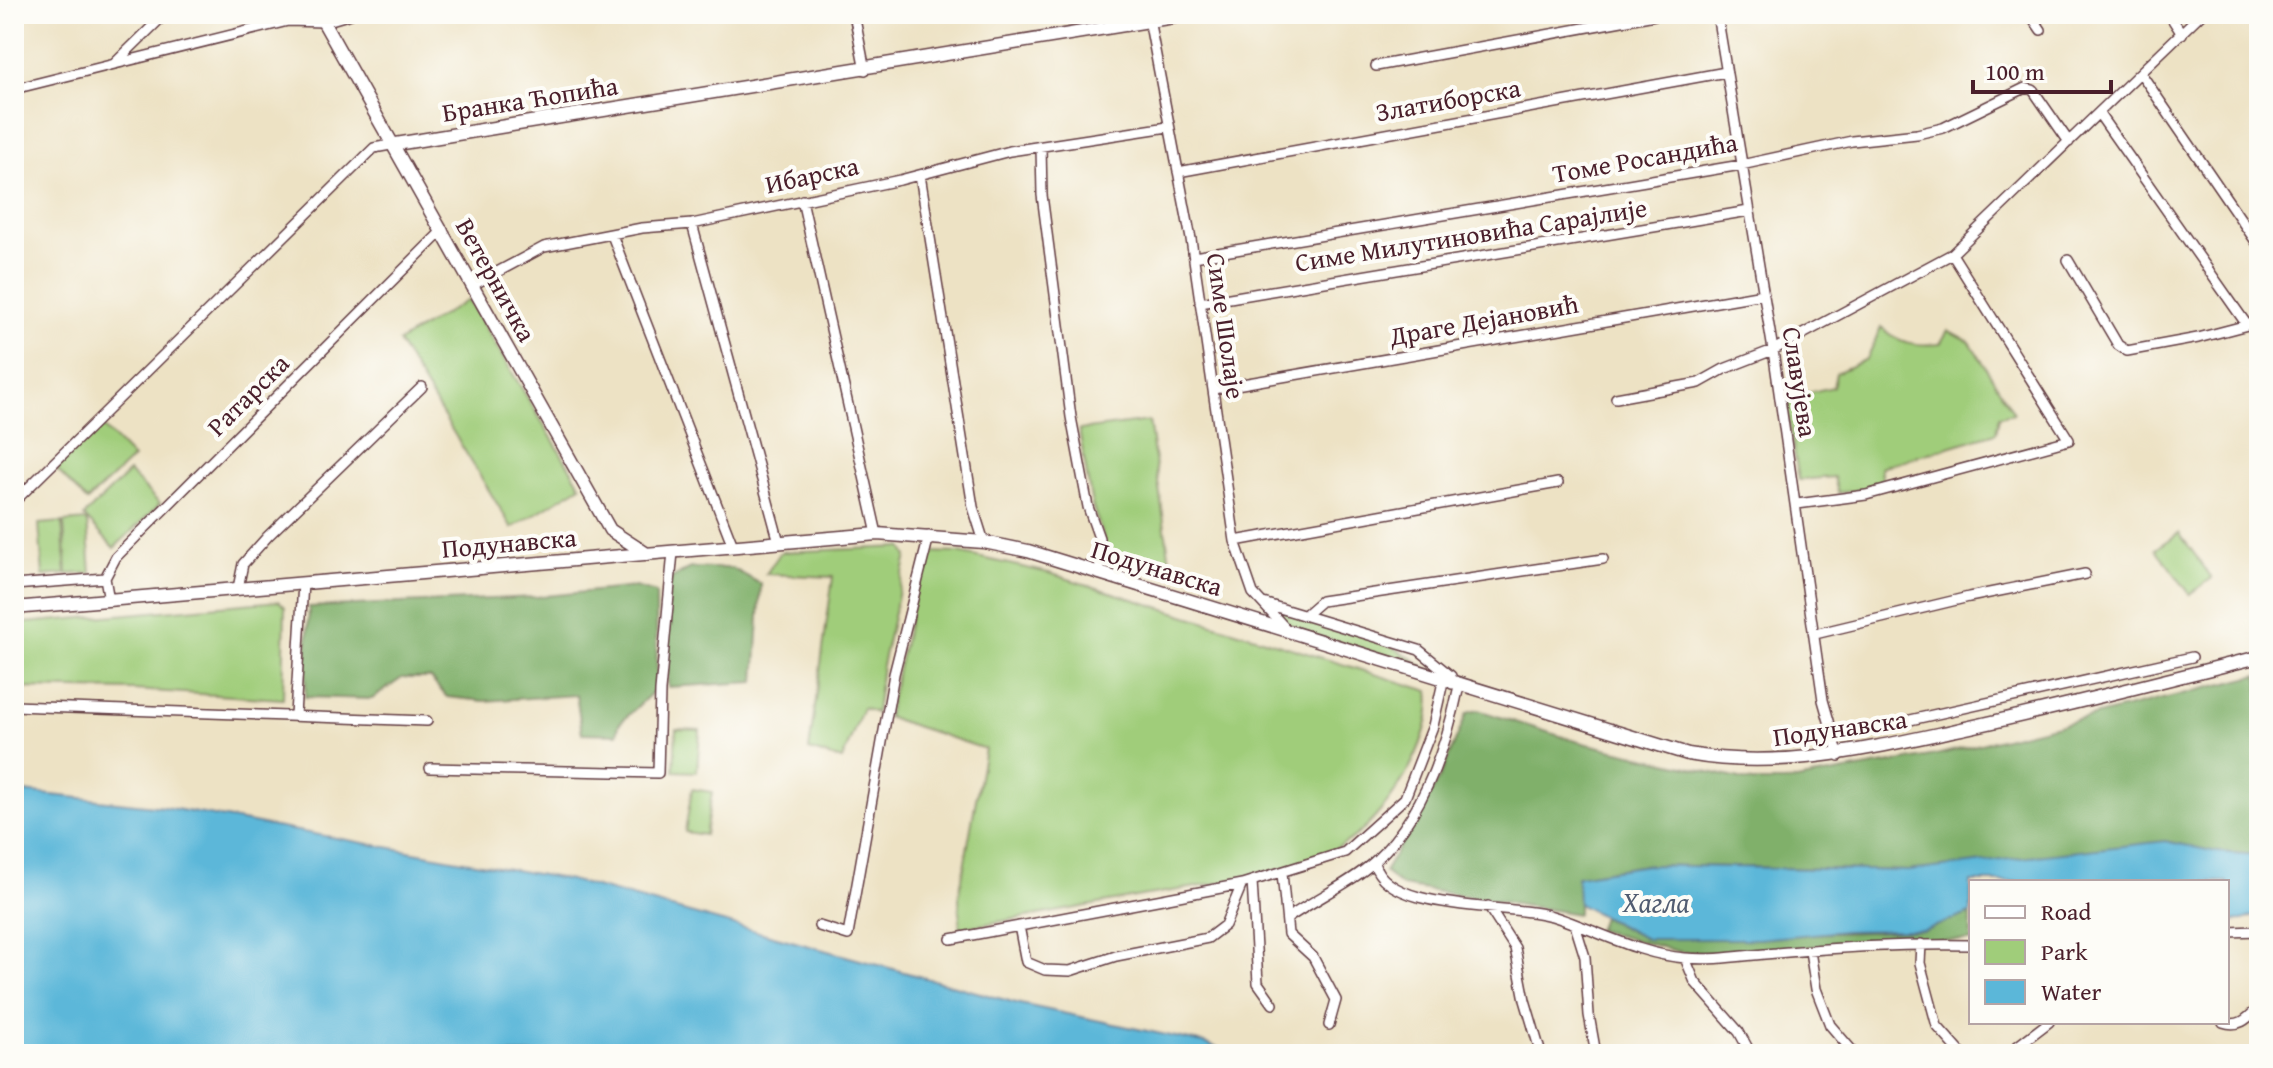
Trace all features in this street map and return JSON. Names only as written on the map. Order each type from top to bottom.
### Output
[{"type":"street","points":[[111,66],[165,14]]},
{"type":"street","points":[[14,89],[288,21],[351,14]]},
{"type":"street","points":[[854,14],[865,70]]},
{"type":"street","name":"Бранка Ћопића","points":[[14,502],[374,148],[865,70],[1149,18],[1192,14]]},
{"type":"street","points":[[1376,66],[1660,14]]},
{"type":"street","name":"Славујева","points":[[1717,14],[1797,504],[1823,700],[1839,756]]},
{"type":"street","points":[[2030,14],[2041,30]]},
{"type":"street","points":[[2169,14],[2182,34]]},
{"type":"street","points":[[1616,398],[1699,383],[1724,369],[1773,350],[1952,254],[2142,75],[2201,14]]},
{"type":"street","name":"Ветерничка","points":[[322,18],[396,144],[610,530],[647,554]]},
{"type":"street","name":"Симе Шолаје","points":[[1149,18],[1194,257],[1235,541],[1253,593],[1288,631]]},
{"type":"street","name":"Златиборска","points":[[1178,172],[1726,72]]},
{"type":"street","points":[[2142,75],[2259,246]]},
{"type":"street","name":"Томе Росандића","points":[[1194,257],[1741,165],[1852,141],[1943,128],[2025,88],[2033,90],[2069,142]]},
{"type":"street","points":[[2099,114],[2247,325]]},
{"type":"street","name":"Ибарска","points":[[473,285],[533,250],[692,224],[920,175],[976,158],[1168,127]]},
{"type":"street","points":[[1041,147],[1042,195],[1071,417],[1088,507],[1099,538],[1100,573]]},
{"type":"street","points":[[920,175],[973,507],[984,542]]},
{"type":"street","points":[[802,200],[877,534]]},
{"type":"street","name":"Симе Милутиновића Сарајлије","points":[[1200,303],[1749,211]]},
{"type":"street","points":[[692,224],[779,542]]},
{"type":"street","name":"Ратарска","points":[[105,578],[116,557],[443,230]]},
{"type":"street","points":[[612,235],[733,546]]},
{"type":"street","points":[[1797,504],[1866,495],[2069,440],[1952,254]]},
{"type":"street","points":[[2068,260],[2118,345],[2127,351],[2259,322]]},
{"type":"street","name":"Драге Дејановић","points":[[1213,389],[1763,294]]},
{"type":"street","points":[[238,588],[243,564],[268,536],[422,387]]},
{"type":"street","points":[[1235,541],[1558,483]]},
{"type":"street","name":"Подунавска","points":[[14,608],[877,534],[929,536],[984,542],[1100,573],[1451,684],[1688,754],[1728,762],[1839,756],[2067,707],[2259,657]]},
{"type":"street","points":[[819,926],[848,935],[894,674],[929,536]]},
{"type":"street","points":[[430,768],[658,773],[660,691],[673,552]]},
{"type":"street","points":[[1306,614],[1321,601],[1603,559]]},
{"type":"street","points":[[1815,634],[1969,597],[2085,574]]},
{"type":"street","points":[[14,585],[105,578],[109,600]]},
{"type":"street","points":[[295,715],[303,583]]},
{"type":"street","points":[[1262,602],[1419,650],[1451,676],[1446,745],[1435,772],[1395,840],[1374,863],[1288,918]]},
{"type":"street","points":[[1834,737],[2192,657]]},
{"type":"street","points":[[951,939],[1247,883],[1345,852],[1405,798],[1451,684]]},
{"type":"street","points":[[14,706],[427,721]]},
{"type":"street","points":[[1374,863],[1387,884],[1415,895],[1462,906],[1529,910],[1626,945],[1685,958],[1726,958],[1921,944],[1969,945]]},
{"type":"street","points":[[1282,873],[1288,934],[1313,957],[1336,1000],[1329,1025]]},
{"type":"street","points":[[1019,926],[1026,962],[1030,965],[1045,970],[1079,970],[1116,956],[1208,938],[1225,925],[1247,883]]},
{"type":"street","points":[[1247,883],[1258,983],[1273,1004]]},
{"type":"street","points":[[1488,906],[1515,948],[1525,1000],[1541,1054]]},
{"type":"street","points":[[1575,925],[1585,957],[1589,1015],[1596,1054]]},
{"type":"street","points":[[2229,932],[2259,931]]},
{"type":"street","points":[[1921,944],[1920,963],[1937,1026],[1962,1054]]},
{"type":"street","points":[[1810,951],[1816,989],[1830,1025],[1855,1054]]},
{"type":"street","points":[[1685,958],[1695,982],[1739,1032],[1751,1054]]},
{"type":"street","points":[[2229,1023],[2236,1025],[2259,1007]]},
{"type":"street","points":[[2007,1054],[2046,1024]]},
{"type":"green space","points":[[468,300],[581,486],[512,528],[398,342]]},
{"type":"green space","points":[[1881,327],[1894,337],[1916,344],[1940,344],[1948,330],[1970,342],[2014,413],[1999,416],[1996,433],[1881,467],[1883,486],[1838,493],[1834,477],[1799,480],[1785,398],[1833,387],[1836,373],[1867,359]]},
{"type":"green space","points":[[1149,421],[1172,575],[1104,555],[1103,536],[1092,505],[1079,430]]},
{"type":"green space","points":[[102,426],[133,458],[87,501],[56,469]]},
{"type":"green space","points":[[129,472],[160,504],[114,548],[84,516]]},
{"type":"green space","points":[[87,520],[91,573],[67,574],[64,522]]},
{"type":"green space","points":[[62,522],[66,574],[43,576],[39,524]]},
{"type":"green space","points":[[2179,533],[2212,578],[2190,594],[2156,549]]},
{"type":"green space","points":[[902,547],[907,556],[882,665],[876,713],[863,708],[842,760],[809,750],[833,577],[766,574],[781,552]]},
{"type":"green space","points":[[930,552],[959,553],[1049,573],[1429,691],[1429,711],[1416,755],[1375,818],[1342,845],[1319,856],[1244,878],[960,928],[959,895],[985,749],[887,717],[916,589]]},
{"type":"green space","points":[[691,568],[732,568],[761,584],[755,682],[668,687],[667,580]]},
{"type":"green space","points":[[635,587],[656,593],[657,688],[619,724],[617,734],[582,733],[576,695],[484,701],[447,697],[430,678],[402,678],[372,699],[305,697],[309,607],[536,597]]},
{"type":"green space","points":[[279,601],[285,607],[283,699],[133,690],[14,688],[14,624]]},
{"type":"green space","points":[[1269,607],[1376,639],[1396,648],[1431,674],[1284,625]]},
{"type":"green space","points":[[2259,675],[2259,855],[2217,852],[1908,871],[1645,865],[1578,876],[1578,914],[1402,886],[1384,872],[1439,780],[1467,713],[1478,710],[1579,742],[1753,782],[1785,782],[1936,755]]},
{"type":"green space","points":[[676,729],[700,730],[697,772],[674,771]]},
{"type":"green space","points":[[692,789],[712,792],[705,835],[685,832]]},
{"type":"green space","points":[[1969,914],[1969,941],[1895,940],[1725,953],[1680,952],[1597,930],[1602,917],[1646,939],[1925,930]]},
{"type":"water","points":[[14,791],[164,807],[570,880],[1020,1004],[1204,1043],[1234,1054],[14,1054]]},
{"type":"water","name":"Хагла","points":[[2165,841],[2217,852],[2259,855],[2259,914],[2229,921],[2229,880],[1969,880],[1969,914],[1925,930],[1846,931],[1759,939],[1646,939],[1578,904],[1577,876],[1646,865],[1908,871]]}]
